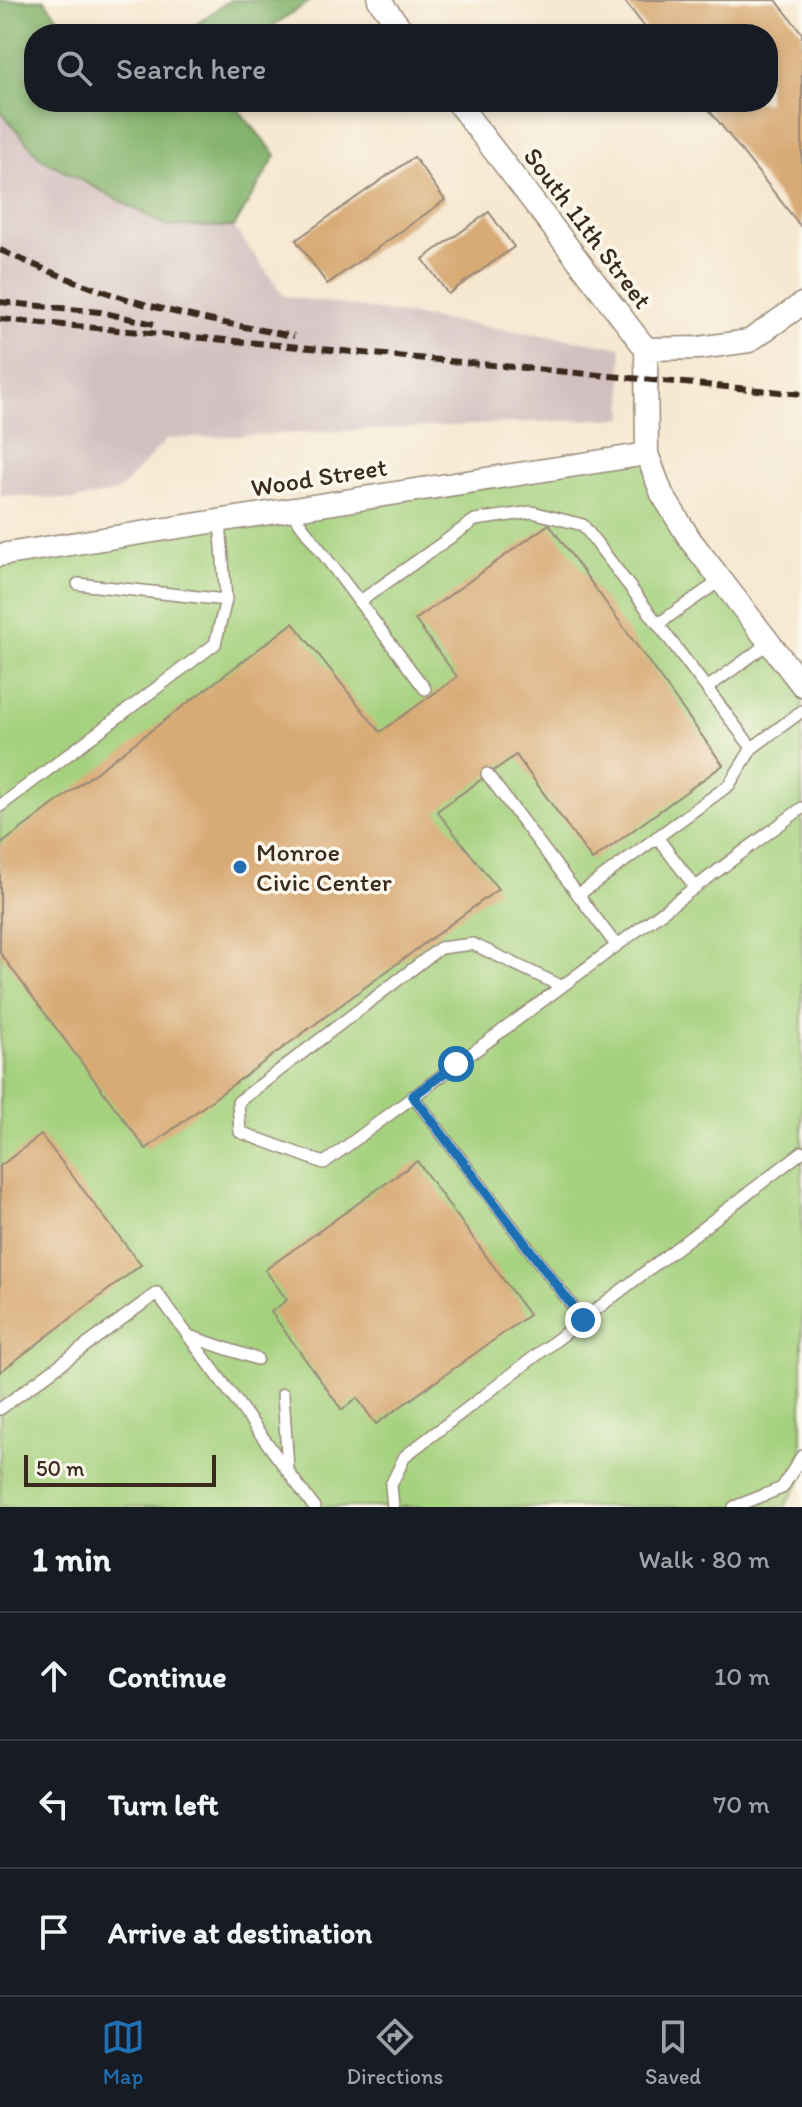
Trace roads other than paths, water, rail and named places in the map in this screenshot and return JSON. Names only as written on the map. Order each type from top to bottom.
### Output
[{"type":"street","points":[[379,0],[397,24]]},
{"type":"street","name":"South 11th Street","points":[[465,112],[646,349]]},
{"type":"street","points":[[802,304],[749,341],[699,348],[646,349],[647,454],[662,494],[691,541],[802,685]]},
{"type":"street","name":"Wood Street","points":[[0,555],[647,454]]},
{"type":"lane","points":[[290,510],[425,689]]},
{"type":"lane","points":[[359,602],[475,520],[532,512],[583,525],[752,748]]},
{"type":"lane","points":[[0,806],[215,644],[226,600],[220,521]]},
{"type":"lane","points":[[658,624],[721,580]]},
{"type":"lane","points":[[78,584],[226,600]]},
{"type":"lane","points":[[707,688],[769,643]]},
{"type":"lane","points":[[578,895],[729,785],[752,748],[802,711]]},
{"type":"lane","points":[[487,774],[616,945]]},
{"type":"lane","points":[[561,986],[473,944],[440,948],[238,1102],[240,1132],[324,1163],[802,808]]},
{"type":"lane","points":[[657,837],[695,887]]},
{"type":"lane","points":[[413,1096],[583,1320]]},
{"type":"lane","points":[[393,1507],[391,1485],[405,1456],[802,1152]]},
{"type":"lane","points":[[0,1409],[157,1293],[314,1507]]},
{"type":"lane","points":[[188,1335],[257,1359]]},
{"type":"lane","points":[[283,1394],[288,1470]]},
{"type":"lane","points":[[734,1507],[782,1488],[802,1456]]},
{"type":"railway","points":[[0,250],[71,280],[144,304],[294,336]]},
{"type":"railway","points":[[0,302],[100,312],[154,324]]},
{"type":"railway","points":[[0,319],[802,394]]},
{"type":"place","name":"Monroe Civic Center","points":[[240,867]]}]
